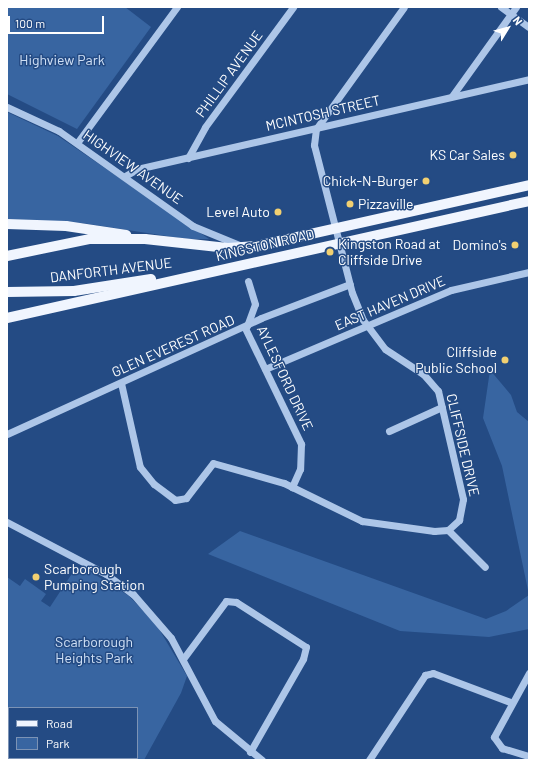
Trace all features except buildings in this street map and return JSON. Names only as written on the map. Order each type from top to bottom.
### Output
[{"type":"main road","name":"KINGSTON ROAD","points":[[7,256],[70,241],[145,239],[208,247],[245,246],[336,230],[529,185]]},
{"type":"main road","name":"KINGSTON ROAD","points":[[7,318],[195,274],[529,201]]},
{"type":"main road","name":"DANFORTH AVENUE","points":[[7,224],[91,228],[145,239]]},
{"type":"main road","name":"DANFORTH AVENUE","points":[[7,292],[74,291],[195,274]]},
{"type":"street","points":[[77,143],[177,7]]},
{"type":"street","name":"PHILLIP AVENUE","points":[[188,158],[205,127],[293,7]]},
{"type":"street","points":[[316,129],[404,7]]},
{"type":"street","points":[[502,7],[529,27]]},
{"type":"street","points":[[452,96],[516,7]]},
{"type":"street","name":"MCINTOSH STREET","points":[[125,176],[137,169],[529,79]]},
{"type":"street","name":"HIGHVIEW AVENUE","points":[[7,107],[36,118],[77,143],[179,216],[207,233],[245,246]]},
{"type":"street","name":"CLIFFSIDE DRIVE","points":[[316,129],[314,145],[336,230],[341,243],[350,284],[367,327],[385,349],[431,381],[442,407],[464,504],[462,516],[448,530]]},
{"type":"street","name":"EAST HAVEN DRIVE","points":[[265,369],[367,327],[451,290],[529,272]]},
{"type":"street","name":"AYLESFORD DRIVE","points":[[248,281],[255,304],[245,328],[300,444],[300,469],[292,487]]},
{"type":"street","name":"GLEN EVEREST ROAD","points":[[7,434],[245,328],[350,284]]},
{"type":"street","points":[[120,383],[140,467],[154,484],[175,500],[186,498],[212,463],[292,487],[362,521],[419,530],[448,530],[485,567]]},
{"type":"street","points":[[389,431],[442,407]]},
{"type":"street","points":[[7,522],[106,574],[133,594],[159,622],[184,659],[215,721],[250,752],[262,760]]},
{"type":"street","points":[[184,659],[226,601],[236,602],[306,647],[303,659],[250,752]]},
{"type":"street","points":[[369,760],[425,675],[433,673],[510,702]]},
{"type":"street","points":[[529,673],[510,702],[495,732],[497,744],[529,756]]},
{"type":"green space","name":"Highview Park","points":[[7,7],[125,7],[151,27],[77,129],[7,94]]},
{"type":"green space","points":[[7,112],[58,136],[209,239],[186,239],[82,223],[7,220]]},
{"type":"green space","points":[[490,370],[511,395],[517,412],[529,422],[529,595],[502,466],[483,418]]},
{"type":"green space","points":[[240,531],[486,619],[506,611],[529,595],[529,629],[489,637],[400,631],[208,554]]},
{"type":"green space","name":"Scarborough Heights Park","points":[[83,567],[129,596],[156,624],[187,676],[181,693],[144,760],[7,760],[7,577],[20,586],[25,579],[46,594],[41,601],[50,607],[73,572]]},
{"type":"place","name":"KS Car Sales","points":[[513,155]]},
{"type":"place","name":"Chick-N-Burger","points":[[426,181]]},
{"type":"place","name":"Pizzaville","points":[[350,204]]},
{"type":"place","name":"Level Auto","points":[[278,212]]},
{"type":"place","name":"Domino's","points":[[515,245]]},
{"type":"place","name":"Kingston Road at Cliffside Drive","points":[[330,252]]},
{"type":"place","name":"Cliffside Public School","points":[[505,360]]},
{"type":"place","name":"Scarborough Pumping Station","points":[[36,577]]}]
